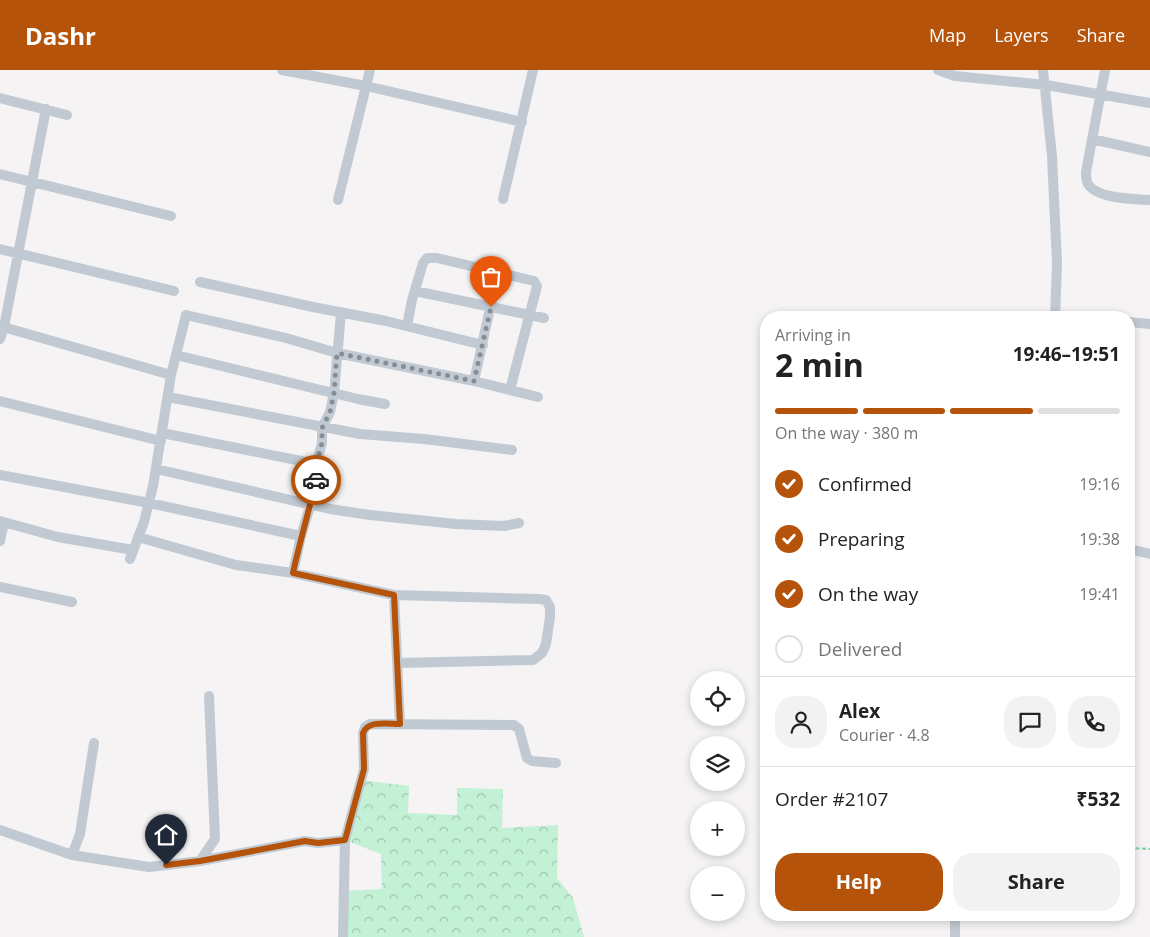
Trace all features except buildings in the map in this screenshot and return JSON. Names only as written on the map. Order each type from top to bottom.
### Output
[{"type":"street","points":[[338,200],[370,70]]},
{"type":"street","points":[[503,199],[522,122],[532,70]]},
{"type":"street","points":[[938,70],[955,76],[978,74],[1150,103]]},
{"type":"street","points":[[1044,70],[1052,156],[1056,253],[1055,311]]},
{"type":"street","points":[[1105,70],[1086,172],[1086,182],[1092,189],[1112,197],[1150,200]]},
{"type":"street","points":[[289,71],[366,86],[522,122]]},
{"type":"street","points":[[0,98],[67,114]]},
{"type":"street","points":[[0,339],[19,254],[46,110]]},
{"type":"street","points":[[1092,139],[1150,152]]},
{"type":"street","points":[[0,174],[171,216]]},
{"type":"street","points":[[0,249],[174,291]]},
{"type":"street","points":[[407,326],[423,263],[427,258],[437,258],[534,280],[537,283],[510,390]]},
{"type":"street","points":[[474,381],[498,272]]},
{"type":"street","points":[[200,282],[407,326],[483,345]]},
{"type":"street","points":[[415,291],[544,318]]},
{"type":"street","points":[[293,573],[317,476],[316,464],[322,443],[322,428],[330,412],[334,393],[341,313]]},
{"type":"street","points":[[0,541],[2,521],[132,555],[149,503],[162,437],[171,374],[186,315],[286,338],[337,353],[474,381],[538,397]]},
{"type":"street","points":[[1135,323],[1150,324]]},
{"type":"street","points":[[2,327],[171,374]]},
{"type":"street","points":[[176,355],[385,404]]},
{"type":"street","points":[[168,397],[360,434],[424,439],[512,450]]},
{"type":"street","points":[[0,401],[162,437],[316,464]]},
{"type":"street","points":[[156,469],[311,503],[330,509],[414,520],[504,526],[518,523]]},
{"type":"street","points":[[0,475],[149,503],[301,536]]},
{"type":"street","points":[[138,538],[236,565],[293,573],[394,595],[539,599],[546,600],[550,607],[546,644],[542,653],[533,660],[397,663]]},
{"type":"street","points":[[1135,550],[1150,554]]},
{"type":"street","points":[[0,587],[72,602]]},
{"type":"street","points":[[394,595],[400,724]]},
{"type":"street","points":[[200,861],[215,839],[209,696]]},
{"type":"street","points":[[344,937],[345,840],[364,769],[363,733],[365,727],[370,724],[514,725],[519,729],[527,758],[532,761],[556,763]]},
{"type":"street","points":[[72,855],[80,834],[94,743]]},
{"type":"street","points":[[0,830],[72,855],[149,867],[200,861],[305,841],[318,843],[345,840]]},
{"type":"street","points":[[955,921],[955,937]]},
{"type":"path","points":[[1135,848],[1150,849]]},
{"type":"green space","points":[[361,780],[409,786],[408,813],[457,815],[457,788],[503,789],[502,828],[558,825],[557,878],[573,898],[584,937],[343,937],[344,891],[382,889],[381,854],[345,840]]},
{"type":"way so far","points":[[316,480],[316,464],[322,443],[322,428],[330,412],[334,393],[337,353],[474,381],[491,307]]},
{"type":"route","points":[[166,865],[200,861],[305,841],[318,843],[345,840],[364,769],[363,733],[365,727],[370,724],[400,724],[394,595],[293,573],[316,480]]}]
